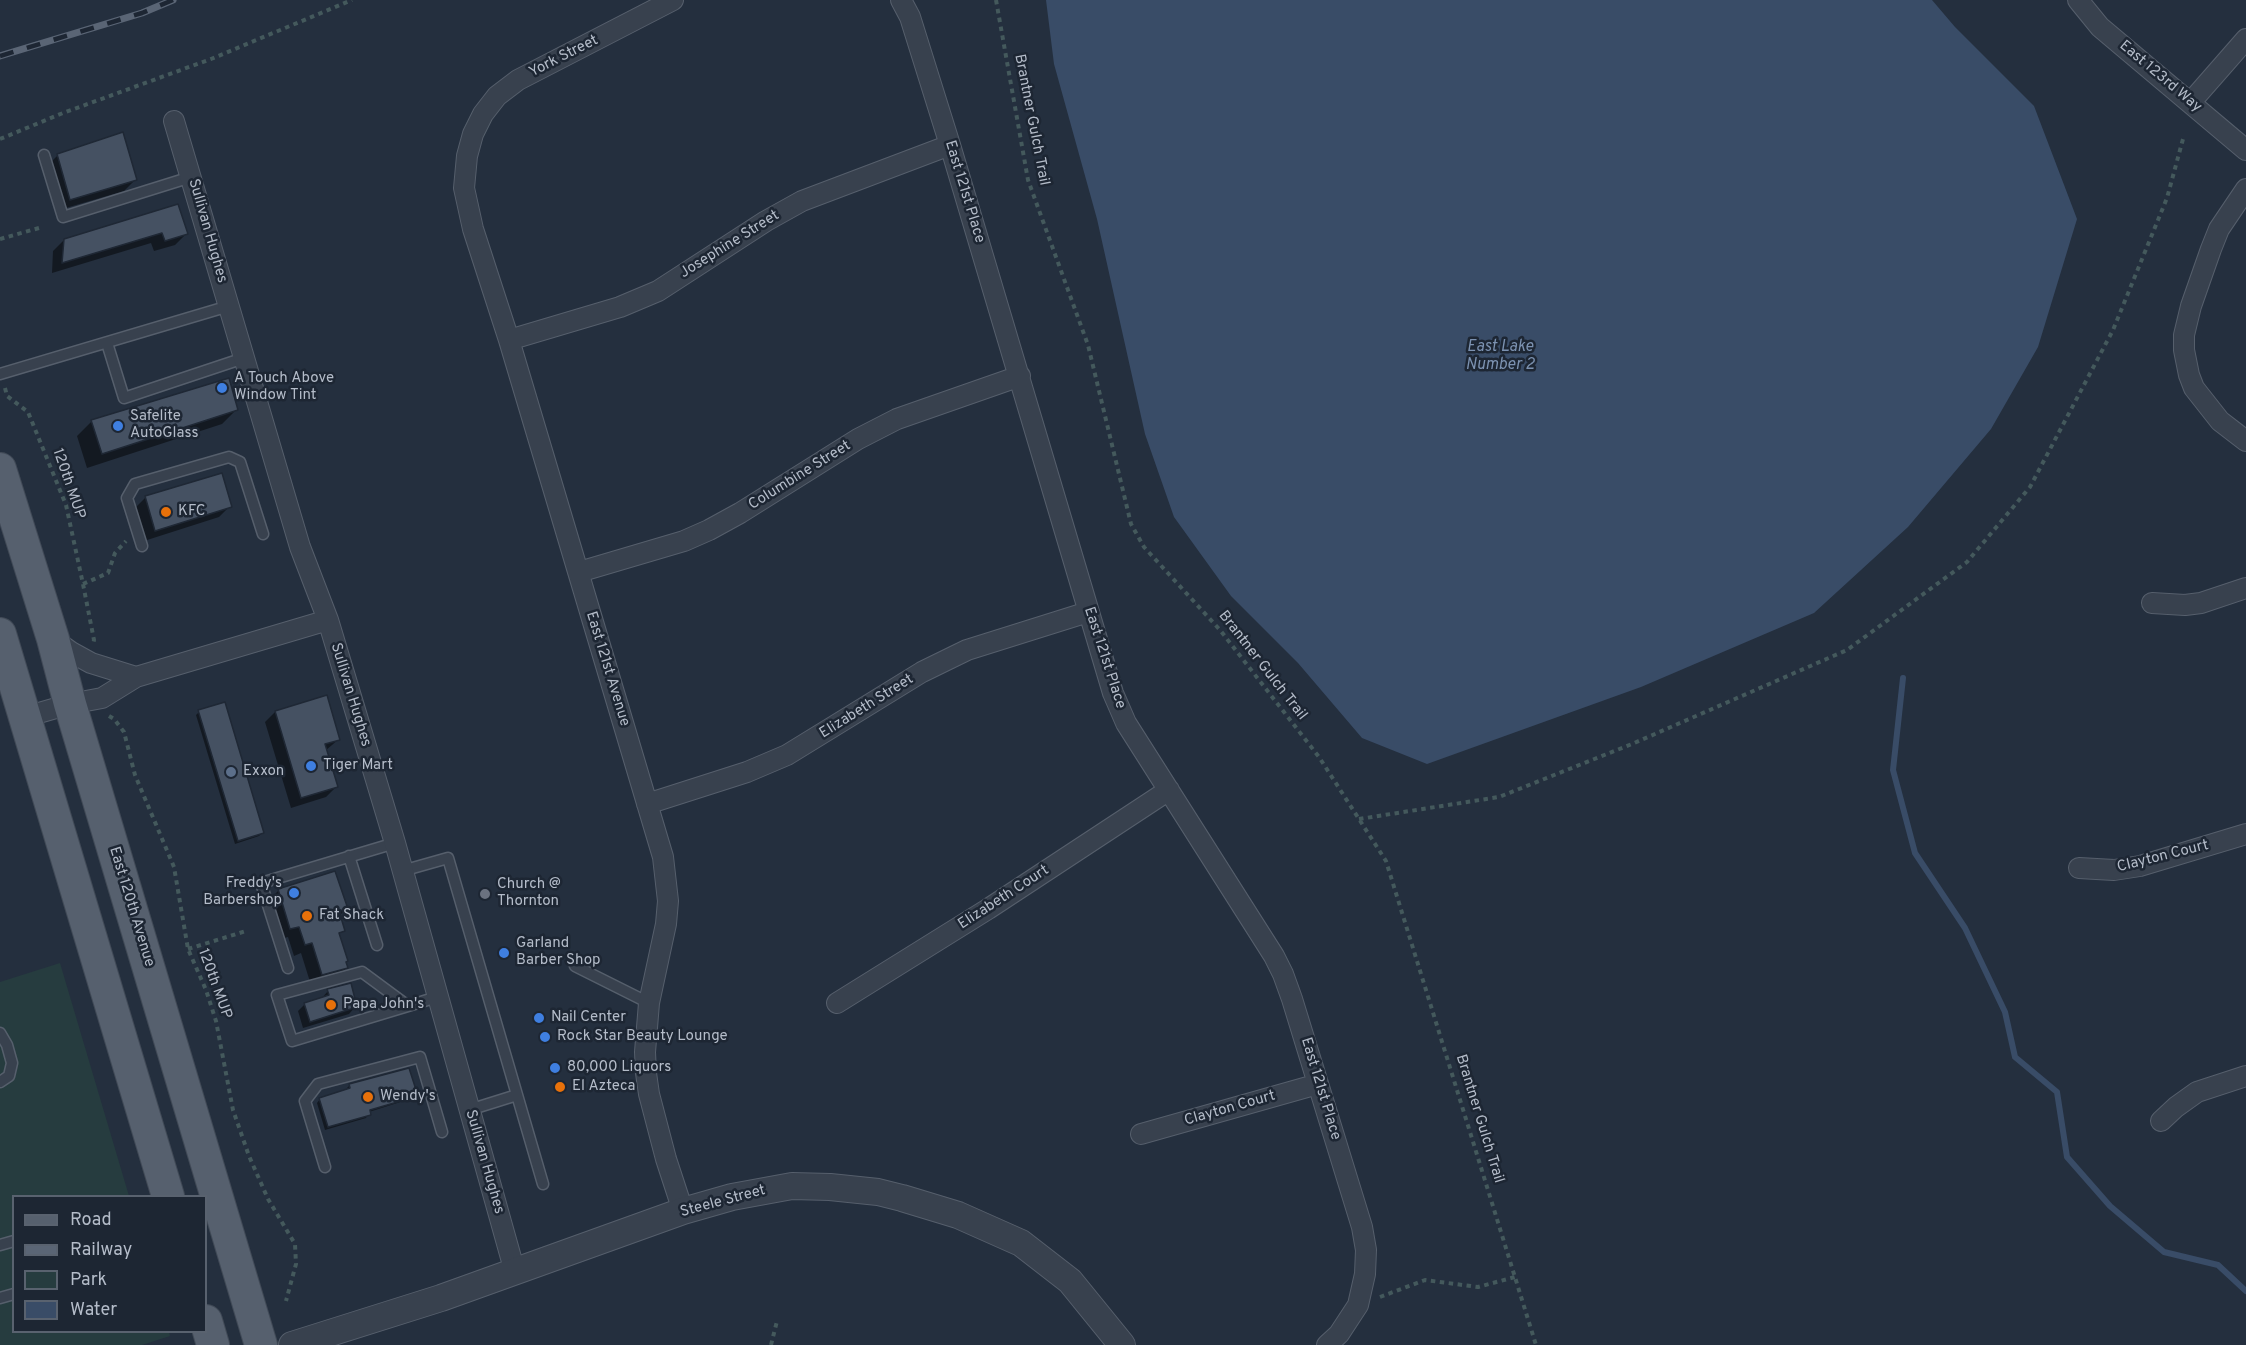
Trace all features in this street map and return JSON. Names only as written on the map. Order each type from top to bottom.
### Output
[{"type":"main road","name":"East 120th Avenue","points":[[0,469],[261,1345]]},
{"type":"main road","points":[[0,634],[167,1195]]},
{"type":"main road","points":[[207,1324],[213,1345]]},
{"type":"street","name":"York Street","points":[[473,134],[483,114],[497,96],[518,80],[673,0]]},
{"type":"street","name":"East 121st Place","points":[[901,0],[910,17],[950,145],[1113,693],[1126,723],[1253,921],[1283,974],[1318,1084],[1362,1227],[1366,1250],[1365,1274],[1358,1305],[1339,1334],[1327,1345]]},
{"type":"street","name":"East 123rd Way","points":[[2078,0],[2100,27],[2246,150]]},
{"type":"street","points":[[2190,103],[2246,39]]},
{"type":"street","name":"Sullivan Hughes","points":[[174,122],[300,547],[328,620],[394,843],[515,1272]]},
{"type":"street","name":"East 121st Avenue","points":[[473,134],[464,178],[467,207],[663,857],[668,901],[666,924],[649,1003],[645,1052],[649,1094],[666,1159],[683,1211]]},
{"type":"street","name":"Josephine Street","points":[[508,340],[609,311],[648,295],[802,201],[950,145]]},
{"type":"street","points":[[2246,189],[2219,229],[2211,249],[2191,306],[2184,335],[2184,350],[2194,388],[2220,421],[2246,441]]},
{"type":"street","name":"Columbine Street","points":[[579,573],[684,541],[709,530],[858,439],[897,419],[1020,376]]},
{"type":"street","points":[[2152,603],[2186,605],[2201,603],[2246,588]]},
{"type":"street","name":"Elizabeth Street","points":[[647,804],[747,772],[787,755],[922,672],[967,650],[1088,612]]},
{"type":"street","points":[[25,717],[70,704],[102,698],[136,677],[328,620]]},
{"type":"street","points":[[52,639],[103,669],[136,677]]},
{"type":"street","name":"Elizabeth Court","points":[[837,1003],[988,909],[1169,790]]},
{"type":"street","name":"Clayton Court","points":[[2079,868],[2114,870],[2140,866],[2246,834]]},
{"type":"street","points":[[2161,1121],[2197,1092],[2246,1076]]},
{"type":"street","name":"Clayton Court","points":[[1141,1134],[1318,1084]]},
{"type":"street","name":"Steele Street","points":[[292,1345],[395,1314],[683,1211],[732,1197],[792,1186],[878,1192],[930,1206],[1021,1243],[1070,1281],[1122,1345]]},
{"type":"lane","points":[[44,156],[63,217],[191,177]]},
{"type":"lane","points":[[1,374],[229,306]]},
{"type":"lane","points":[[107,343],[124,398],[244,358]]},
{"type":"lane","points":[[142,546],[127,498],[135,484],[229,457],[240,462],[263,534]]},
{"type":"lane","points":[[288,968],[261,883],[394,843]]},
{"type":"lane","points":[[349,856],[377,945]]},
{"type":"lane","points":[[402,871],[448,858],[543,1184]]},
{"type":"lane","points":[[575,966],[649,1003]]},
{"type":"lane","points":[[408,1006],[362,972],[277,995],[292,1041],[408,1006],[437,997]]},
{"type":"lane","points":[[0,1033],[7,1045],[12,1063],[9,1076],[0,1082]]},
{"type":"lane","points":[[325,1167],[305,1101],[318,1084],[420,1057],[442,1132]]},
{"type":"lane","points":[[470,1110],[517,1095]]},
{"type":"path","points":[[0,139],[63,113],[211,59],[352,0]]},
{"type":"path","name":"Brantner Gulch Trail","points":[[996,0],[1028,180],[1088,345],[1131,524],[1144,547],[1220,630],[1319,757],[1386,861],[1536,1345]]},
{"type":"path","points":[[1359,819],[1499,797],[1632,744],[1846,650],[1967,562],[2030,487],[2113,330],[2167,198],[2183,139]]},
{"type":"path","points":[[0,238],[39,228]]},
{"type":"path","name":"120th MUP","points":[[1,374],[7,396],[28,412],[66,505],[94,640],[92,647]]},
{"type":"path","points":[[83,584],[108,573],[115,553],[126,541]]},
{"type":"path","name":"120th MUP","points":[[104,713],[114,719],[124,732],[135,775],[174,867],[188,949],[206,990],[216,1021],[233,1110],[249,1156],[268,1199],[295,1244],[296,1264],[286,1301]]},
{"type":"path","points":[[188,949],[246,931]]},
{"type":"path","points":[[1358,1305],[1425,1280],[1478,1287],[1515,1276]]},
{"type":"path","points":[[771,1345],[777,1321]]},
{"type":"green space","points":[[60,963],[129,1195],[12,1195],[12,1333],[169,1333],[170,1336],[142,1345],[0,1345],[0,982]]},
{"type":"water","name":"East Lake Number 2","points":[[1046,0],[1932,0],[1955,27],[2034,106],[2077,219],[2038,347],[1991,429],[1908,527],[1814,613],[1641,687],[1427,764],[1362,738],[1298,663],[1231,596],[1174,517],[1145,434],[1097,219],[1054,64]]},
{"type":"building","points":[[123,132],[137,180],[70,200],[57,154]]},
{"type":"building","points":[[178,204],[188,234],[165,241],[162,233],[62,263],[64,239]]},
{"type":"building","points":[[229,378],[238,410],[102,454],[91,420]]},
{"type":"building","points":[[222,473],[232,507],[155,531],[145,496]]},
{"type":"building","name":"Tiger Mart","points":[[327,695],[340,740],[325,744],[338,787],[301,798],[275,711]]},
{"type":"building","name":"Exxon","points":[[225,702],[264,833],[238,841],[198,710]]},
{"type":"building","points":[[335,871],[348,909],[339,911],[345,931],[339,933],[348,968],[322,975],[312,943],[305,945],[299,927],[290,929],[278,889]]},
{"type":"building","name":"Papa John's","points":[[351,983],[357,1007],[310,1022],[304,1003],[329,995],[327,989]]},
{"type":"building","name":"Wendy's","points":[[409,1068],[418,1096],[370,1110],[371,1115],[328,1127],[319,1098],[350,1088],[349,1084]]},
{"type":"waterway","points":[[1903,678],[1893,770],[1915,853],[1965,928],[2005,1012],[2015,1057],[2057,1092],[2067,1157],[2110,1206],[2164,1252],[2218,1265],[2246,1291]]},
{"type":"railway","points":[[0,56],[142,13],[173,0]]},
{"type":"place","name":"A Touch Above Window Tint","points":[[222,388]]},
{"type":"place","name":"Safelite AutoGlass","points":[[118,426]]},
{"type":"place","name":"KFC","points":[[166,512]]},
{"type":"place","name":"Tiger Mart","points":[[311,766]]},
{"type":"place","name":"Exxon","points":[[231,772]]},
{"type":"place","name":"Freddy's Barbershop","points":[[294,893]]},
{"type":"place","name":"Church @ Thornton","points":[[485,894]]},
{"type":"place","name":"Fat Shack","points":[[307,916]]},
{"type":"place","name":"Garland Barber Shop","points":[[504,953]]},
{"type":"place","name":"Papa John's","points":[[331,1005]]},
{"type":"place","name":"Nail Center","points":[[539,1018]]},
{"type":"place","name":"Rock Star Beauty Lounge","points":[[545,1037]]},
{"type":"place","name":"80,000 Liquors","points":[[555,1068]]},
{"type":"place","name":"El Azteca","points":[[560,1087]]},
{"type":"place","name":"Wendy's","points":[[368,1097]]}]
